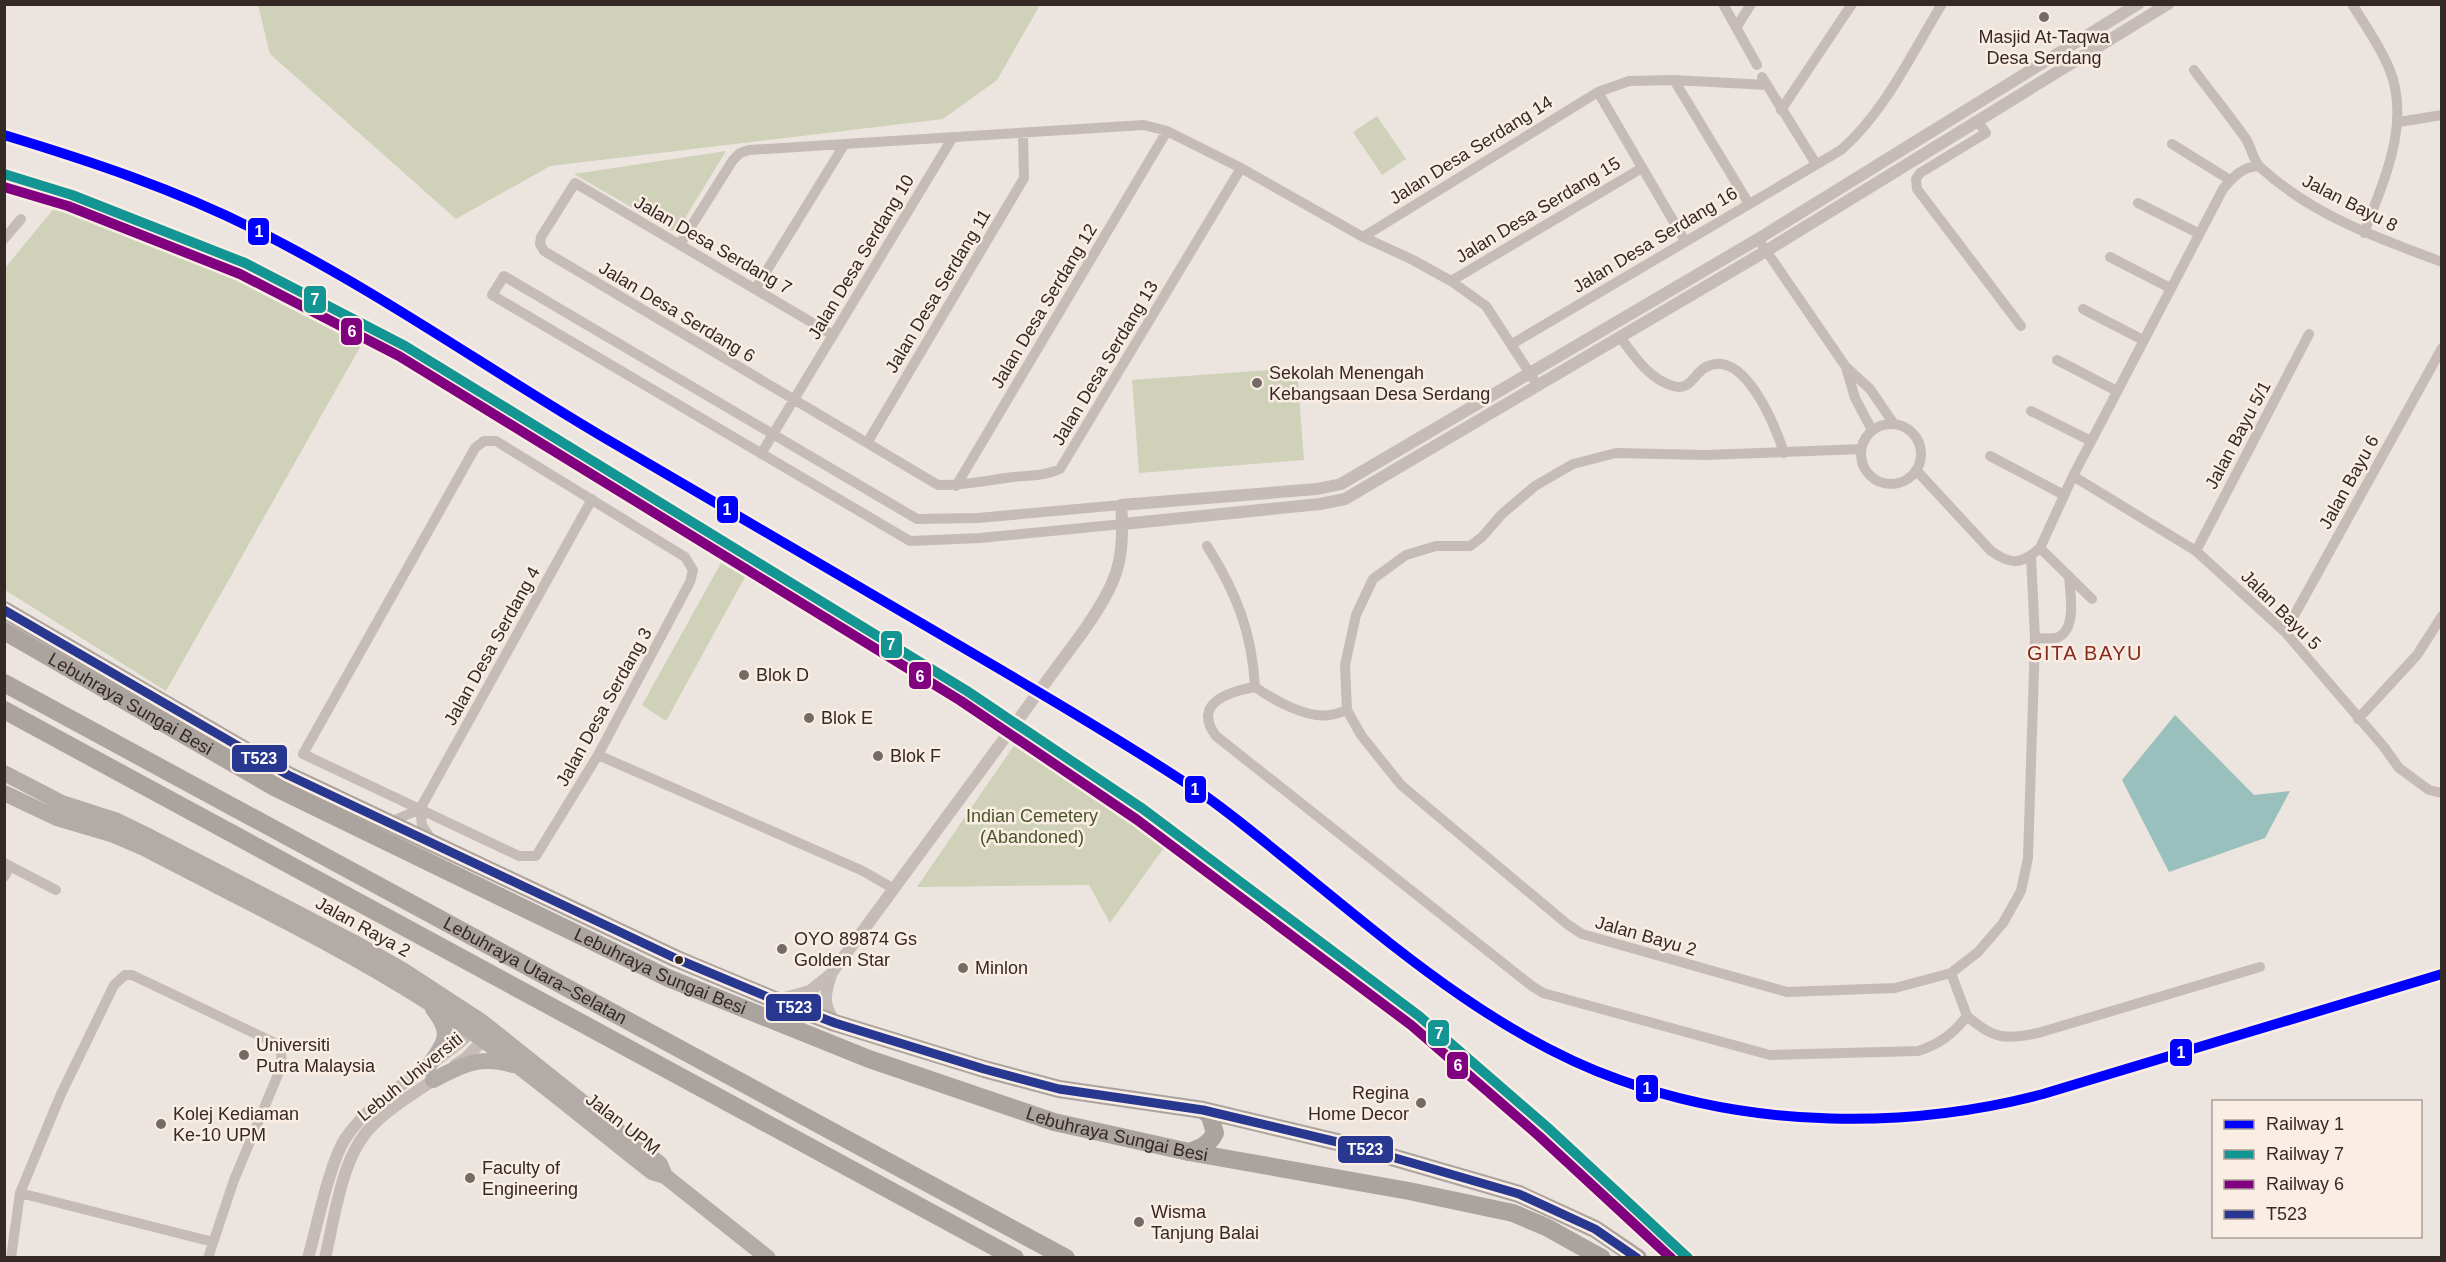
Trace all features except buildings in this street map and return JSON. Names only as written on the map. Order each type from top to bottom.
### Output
[{"type":"highway","name":"Lebuhraya Sungai Besi","points":[[4,610],[288,775],[435,847],[677,959],[775,1000],[835,1023],[969,1065],[1059,1089],[1203,1110],[1354,1146],[1519,1194],[1594,1229],[1638,1257]]},
{"type":"highway","name":"Lebuhraya Sungai Besi","points":[[4,631],[276,788],[668,978],[869,1059],[1054,1122],[1189,1152],[1409,1191],[1513,1213],[1546,1227],[1602,1257]]},
{"type":"highway","name":"Lebuhraya Utara–Selatan","points":[[4,683],[1066,1257]]},
{"type":"highway","name":"Lebuhraya Utara–Selatan","points":[[4,710],[1015,1257]]},
{"type":"highway","points":[[1189,1152],[1204,1147],[1212,1140],[1215,1133],[1210,1116],[1203,1110]]},
{"type":"main road","name":"Jalan Raya 2","points":[[4,773],[62,803],[115,820],[343,937],[435,990],[482,1031],[660,1164],[665,1176]]},
{"type":"main road","name":"Jalan Raya 2","points":[[4,793],[57,818],[111,834],[144,848],[347,954],[482,1031]]},
{"type":"main road","points":[[427,1001],[442,1020],[446,1032],[444,1043],[430,1074]]},
{"type":"main road","name":"Jalan UPM","points":[[482,1031],[520,1068],[652,1173],[665,1176],[768,1257]]},
{"type":"main road","points":[[430,1074],[481,1060],[497,1060],[520,1068]]},
{"type":"street","points":[[1723,4],[1757,65]]},
{"type":"street","points":[[1736,28],[1751,4]]},
{"type":"street","points":[[1816,164],[1781,110],[1852,4]]},
{"type":"street","name":"Jalan Desa Serdang 16","points":[[1512,344],[1841,150],[1858,136],[1872,118],[1942,4]]},
{"type":"street","points":[[2147,18],[2138,4],[1758,239],[1341,484],[1317,489],[978,518],[917,519],[504,276],[492,295],[910,541],[980,538],[1320,504],[1345,499],[1538,386],[1766,251],[1978,122],[2147,18],[2168,4]]},
{"type":"street","points":[[2352,4],[2374,38],[2390,70],[2399,122],[2386,174],[2364,233]]},
{"type":"street","name":"Jalan Bayu 8","points":[[2194,70],[2246,140],[2259,166],[2308,204],[2364,233],[2442,262]]},
{"type":"street","points":[[1674,80],[1749,204]]},
{"type":"street","name":"Jalan Desa Serdang 14","points":[[1363,237],[1598,92],[1629,81],[1765,81],[1781,110]]},
{"type":"street","points":[[1598,92],[1685,241]]},
{"type":"street","points":[[2399,122],[2442,115]]},
{"type":"street","points":[[1978,122],[1986,134],[1920,173],[1916,179],[1917,189],[2021,326]]},
{"type":"street","points":[[680,244],[733,160],[740,153],[749,150],[1144,125],[1167,131],[1241,168],[1363,237],[1451,281],[1486,306],[1538,386]]},
{"type":"street","name":"Jalan Desa Serdang 12","points":[[956,486],[1167,131]]},
{"type":"street","name":"Jalan Desa Serdang 11","points":[[867,443],[1024,178],[1023,134]]},
{"type":"street","name":"Jalan Desa Serdang 10","points":[[761,454],[953,137]]},
{"type":"street","points":[[2172,144],[2230,180]]},
{"type":"street","points":[[756,288],[844,145]]},
{"type":"street","points":[[1916,470],[1990,551],[2006,562],[2019,561],[2031,556],[2040,548],[2073,476],[2198,233],[2230,180],[2250,166],[2259,166]]},
{"type":"street","name":"Jalan Desa Serdang 13","points":[[938,486],[956,486],[1014,477],[1046,475],[1060,469],[1241,168]]},
{"type":"street","name":"Jalan Desa Serdang 15","points":[[1451,281],[1642,168]]},
{"type":"street","name":"Jalan Desa Serdang 7","points":[[544,251],[540,244],[541,237],[575,183],[756,288],[833,336]]},
{"type":"street","points":[[2138,203],[2198,233]]},
{"type":"street","points":[[4,239],[21,219]]},
{"type":"street","points":[[1758,239],[1846,367],[1870,389],[1894,424]]},
{"type":"street","name":"Jalan Desa Serdang 6","points":[[544,251],[796,397],[938,486]]},
{"type":"street","points":[[2110,257],[2170,288]]},
{"type":"street","points":[[2083,309],[2144,340]]},
{"type":"street","name":"Jalan Bayu 5/1","points":[[2196,551],[2309,334]]},
{"type":"street","points":[[1620,337],[1644,368],[1658,379],[1674,386],[1685,386],[1693,381],[1696,374],[1713,364],[1724,365],[1737,372],[1763,403],[1784,453]]},
{"type":"street","name":"Jalan Bayu 6","points":[[2285,632],[2442,348]]},
{"type":"street","points":[[2057,360],[2117,391]]},
{"type":"street","points":[[1846,367],[1855,398],[1872,430]]},
{"type":"street","points":[[2031,411],[2091,441]]},
{"type":"street","points":[[1894,424],[1910,430],[1920,445],[1920,462],[1916,470],[1904,481],[1888,484],[1879,482],[1864,469],[1861,449],[1864,439],[1872,430],[1878,426],[1894,424]]},
{"type":"street","points":[[420,808],[303,754],[475,448],[484,441],[496,441],[592,499]]},
{"type":"street","points":[[1861,449],[1706,455],[1616,453],[1573,464],[1535,486],[1502,513],[1482,537],[1470,546],[1436,546],[1406,555],[1374,579],[1356,615],[1345,665],[1347,710],[1327,716],[1302,711],[1273,699],[1255,687],[1237,690],[1219,699],[1210,708],[1206,718],[1208,726],[1216,736],[1543,993],[1770,1055],[1918,1051],[1937,1045],[1955,1032],[1967,1016]]},
{"type":"street","points":[[1990,456],[2064,495]]},
{"type":"street","name":"Jalan Bayu 5","points":[[2073,476],[2196,551],[2285,632],[2399,768],[2429,789],[2442,793]]},
{"type":"street","name":"Jalan Desa Serdang 3","points":[[420,808],[519,856],[537,856],[598,755],[690,582],[693,570],[685,557],[592,499]]},
{"type":"street","name":"Jalan Desa Serdang 4","points":[[420,808],[592,499]]},
{"type":"street","points":[[775,1000],[810,991],[831,974],[1052,675],[1109,592],[1123,547],[1121,505]]},
{"type":"street","points":[[1207,546],[1229,584],[1241,611],[1253,654],[1255,687]]},
{"type":"street","points":[[2040,548],[2092,599]]},
{"type":"street","points":[[2031,556],[2035,638],[2028,858],[2021,891],[2003,923],[1978,952],[1951,973],[1967,1016],[1981,1028],[1997,1037],[2015,1038],[2260,967]]},
{"type":"street","points":[[2035,638],[2057,638],[2064,633],[2070,622],[2069,576]]},
{"type":"street","points":[[2358,719],[2417,655],[2441,620]]},
{"type":"street","name":"Jalan Bayu 2","points":[[1347,710],[1374,753],[1401,785],[1567,924],[1582,934],[1787,992],[1895,988],[1951,973]]},
{"type":"street","points":[[598,755],[863,871],[894,889]]},
{"type":"street","points":[[387,823],[420,808]]},
{"type":"street","points":[[420,808],[422,825],[435,847]]},
{"type":"street","points":[[4,877],[7,864],[56,890]]},
{"type":"street","points":[[831,974],[825,998],[826,1008],[835,1023]]},
{"type":"street","points":[[11,1257],[20,1193],[61,1094],[114,985],[125,975],[132,975],[275,1043],[281,1052],[282,1065],[234,1180],[208,1257]]},
{"type":"street","name":"Lebuh Universiti","points":[[308,1257],[332,1170],[343,1141],[360,1119],[430,1074],[466,1058],[482,1031]]},
{"type":"street","name":"Lebuh Universiti","points":[[325,1257],[346,1174],[356,1148],[370,1128],[430,1074]]},
{"type":"street","points":[[20,1193],[213,1242]]},
{"type":"green space","points":[[258,4],[1040,5],[997,80],[943,119],[550,166],[456,219],[270,54]]},
{"type":"green space","points":[[1377,116],[1406,159],[1382,175],[1353,132]]},
{"type":"green space","points":[[726,151],[676,233],[574,174]]},
{"type":"green space","points":[[56,206],[222,264],[360,347],[166,691],[5,590],[5,268]]},
{"type":"green space","points":[[1297,368],[1304,460],[1139,473],[1132,380]]},
{"type":"green space","points":[[721,563],[745,577],[666,721],[642,705]]},
{"type":"green space","name":"Indian Cemetery (Abandoned)","points":[[1015,744],[1168,842],[1110,923],[1089,885],[917,887]]},
{"type":"water","points":[[2175,715],[2254,795],[2290,791],[2265,838],[2169,872],[2122,780]]},
{"type":"rail line","name":"1","points":[[4,135],[100,166],[193,201],[254,229],[343,277],[559,411],[953,641],[1152,761],[1224,810],[1407,957],[1488,1014],[1574,1061],[1620,1080],[1671,1096],[1723,1108],[1776,1115],[1884,1118],[1938,1114],[1991,1106],[2043,1094],[2442,974]]},
{"type":"rail line","name":"7","points":[[4,174],[72,195],[245,263],[405,346],[967,691],[1143,809],[1419,1016],[1547,1127],[1688,1258]]},
{"type":"rail line","name":"6","points":[[4,187],[68,206],[240,274],[399,356],[961,701],[1136,819],[1411,1025],[1539,1136],[1671,1258]]},
{"type":"transit line","name":"T523","points":[[4,610],[288,775],[677,959],[775,1000],[835,1023],[984,1069],[1059,1089],[1203,1110],[1354,1146],[1519,1194],[1595,1229],[1637,1258]]},
{"type":"place","name":"Masjid At-Taqwa Desa Serdang","points":[[2044,17]]},
{"type":"place","name":"Sekolah Menengah Kebangsaan Desa Serdang","points":[[1257,383]]},
{"type":"place","name":"Blok D","points":[[744,675]]},
{"type":"place","name":"Blok E","points":[[809,718]]},
{"type":"place","name":"Blok F","points":[[878,756]]},
{"type":"place","name":"OYO 89874 Gs Golden Star","points":[[782,949]]},
{"type":"place","name":"Minlon","points":[[963,968]]},
{"type":"place","name":"Universiti Putra Malaysia","points":[[244,1055]]},
{"type":"place","name":"Regina Home Decor","points":[[1421,1103]]},
{"type":"place","name":"Kolej Kediaman Ke-10 UPM","points":[[161,1124]]},
{"type":"place","name":"Faculty of Engineering","points":[[470,1178]]},
{"type":"place","name":"Wisma Tanjung Balai","points":[[1139,1222]]},
{"type":"district","name":"GITA BAYU","points":[[2085,653]]}]
